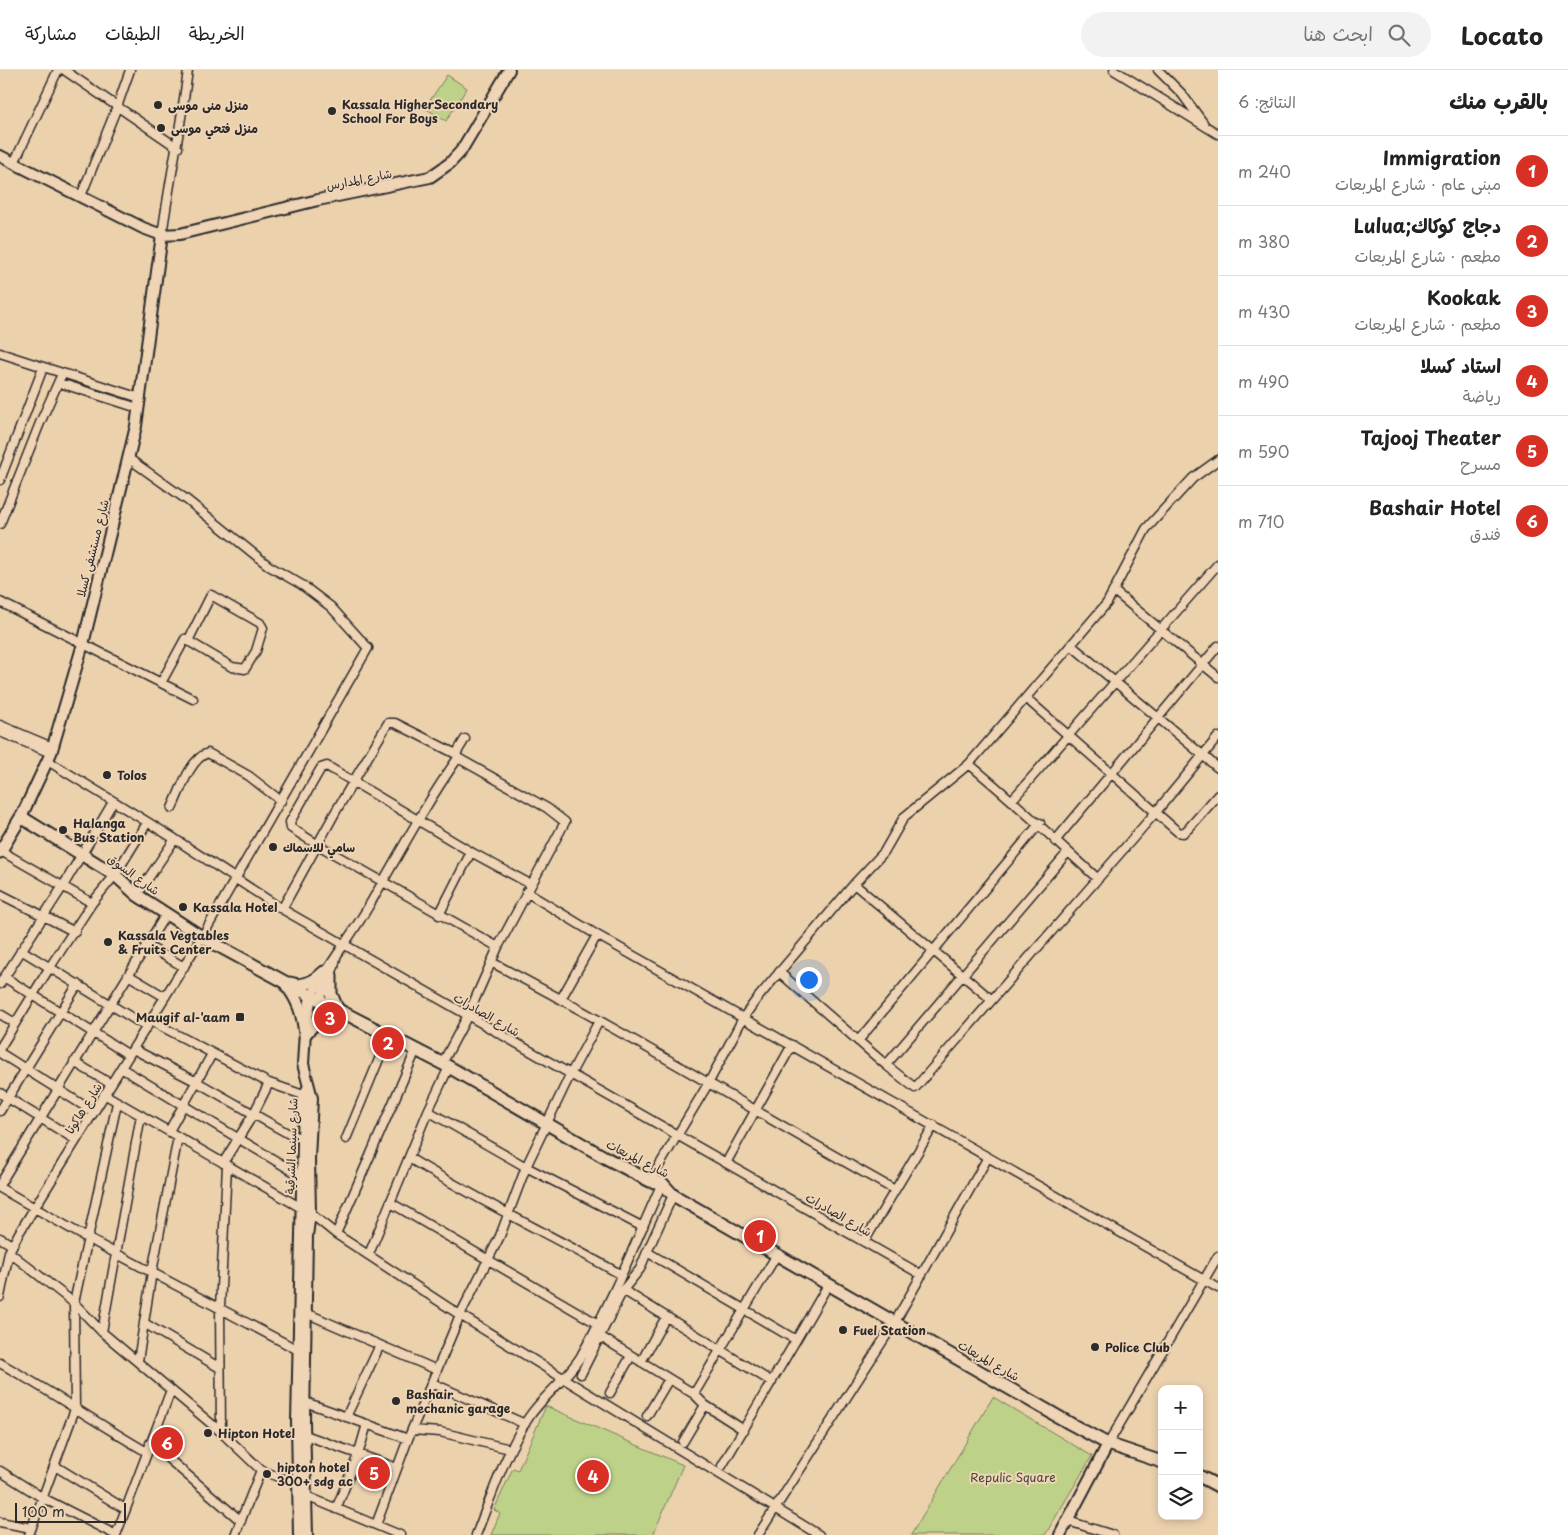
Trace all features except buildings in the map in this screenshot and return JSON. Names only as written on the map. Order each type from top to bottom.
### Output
[{"type":"main road","name":"شارع مستشفى كسلا","points":[[1,847],[21,817]]},
{"type":"main road","name":"شارع السوق","points":[[21,817],[115,875],[137,896],[202,937],[283,981]]},
{"type":"main road","points":[[283,981],[305,984],[328,974],[331,994],[336,1009],[323,1015],[305,1033]]},
{"type":"main road","points":[[283,981],[295,996],[303,1015],[305,1033]]},
{"type":"main road","name":"شارع المربعات","points":[[283,981],[446,1065],[650,1181],[662,1183],[673,1194],[776,1256],[1108,1444],[1158,1461]]},
{"type":"main road","points":[[1203,1478],[1218,1486]]},
{"type":"street","points":[[14,163],[58,70]]},
{"type":"street","points":[[64,70],[178,148]]},
{"type":"street","points":[[81,196],[130,70]]},
{"type":"street","points":[[0,156],[143,228],[162,235],[171,175],[178,148],[188,70]]},
{"type":"street","name":"شارع المدارس","points":[[162,235],[180,234],[318,200],[430,177],[450,163],[461,151],[508,70]]},
{"type":"street","points":[[1114,70],[1218,134]]},
{"type":"street","points":[[1158,70],[1182,94],[1206,127]]},
{"type":"street","name":"شارع مستشفى كسلا","points":[[21,817],[50,754],[83,644],[128,458],[139,403],[162,235]]},
{"type":"street","points":[[0,353],[139,403]]},
{"type":"street","points":[[0,480],[43,368]]},
{"type":"street","points":[[0,524],[40,423],[60,383],[62,374]]},
{"type":"street","points":[[60,383],[139,403]]},
{"type":"street","points":[[24,415],[40,423]]},
{"type":"street","name":"شارع هاكوتا","points":[[0,1297],[11,1249],[104,1094],[202,937],[367,652],[368,644],[331,607],[302,585],[269,566],[187,500],[128,458]]},
{"type":"street","points":[[650,1181],[708,1084],[743,1018],[779,972],[854,884],[884,852],[904,816],[969,764],[1027,699],[1107,603],[1146,529],[1193,478],[1218,460]]},
{"type":"street","points":[[1012,800],[1218,564]]},
{"type":"street","points":[[1114,591],[1218,677]]},
{"type":"street","points":[[185,639],[188,641],[210,595],[260,623],[263,628],[256,651],[245,669],[232,667],[185,639]]},
{"type":"street","points":[[0,602],[193,699]]},
{"type":"street","points":[[161,683],[185,639]]},
{"type":"street","points":[[1072,645],[1218,768]]},
{"type":"street","points":[[1055,841],[1218,646]]},
{"type":"street","points":[[1027,699],[1172,827],[1183,833],[1218,795]]},
{"type":"street","points":[[282,909],[388,723],[395,723],[457,756],[547,808],[564,822],[498,946],[446,1065],[369,1254]]},
{"type":"street","points":[[0,725],[50,754]]},
{"type":"street","points":[[0,732],[50,754]]},
{"type":"street","points":[[779,972],[886,1066],[915,1088],[1156,812],[1218,737]]},
{"type":"street","points":[[305,1033],[315,998],[336,958],[383,882],[435,790],[457,756],[465,739]]},
{"type":"street","points":[[172,808],[193,766],[201,755],[208,753],[249,776],[281,800]]},
{"type":"street","name":"شارع الصادرات","points":[[50,754],[113,802],[282,909],[922,1275]]},
{"type":"street","points":[[969,764],[1040,824],[1055,841],[1098,878]]},
{"type":"street","points":[[498,946],[439,915],[291,828],[290,822],[322,767],[327,766],[471,852],[530,884]]},
{"type":"street","points":[[113,802],[45,915],[2,980],[32,995],[93,1032],[131,1052],[197,1082],[289,1134],[307,1140]]},
{"type":"street","points":[[0,1048],[92,903],[115,875],[147,824]]},
{"type":"street","points":[[858,1041],[1040,824]]},
{"type":"street","points":[[137,896],[174,839]]},
{"type":"street","points":[[1,847],[92,903]]},
{"type":"street","points":[[439,915],[471,852]]},
{"type":"street","points":[[886,1066],[1068,852]]},
{"type":"street","points":[[854,884],[992,1000]]},
{"type":"street","points":[[526,892],[597,935],[792,1044],[1218,1288]]},
{"type":"street","points":[[0,894],[45,915],[75,932]]},
{"type":"street","points":[[1,1181],[166,914]]},
{"type":"street","points":[[561,998],[597,935]]},
{"type":"street","points":[[146,945],[184,967]]},
{"type":"street","points":[[21,950],[110,1004],[149,1024],[269,1083],[308,1094]]},
{"type":"street","points":[[491,962],[561,998],[755,1112],[895,1190]]},
{"type":"street","points":[[128,975],[166,997]]},
{"type":"street","points":[[0,1111],[78,984]]},
{"type":"street","points":[[0,1014],[15,1023]]},
{"type":"street","points":[[376,1525],[408,1439],[460,1315],[510,1213],[526,1167],[570,1074],[599,1021]]},
{"type":"street","name":"شارع سينما الشرقية","points":[[300,1535],[298,1350],[306,1211],[308,1094],[303,1064],[305,1033]]},
{"type":"street","points":[[346,1139],[389,1035]]},
{"type":"street","points":[[726,1163],[792,1044]]},
{"type":"street","points":[[336,1234],[416,1050]]},
{"type":"street","points":[[0,1053],[94,1112]]},
{"type":"street","points":[[169,1131],[212,1054]]},
{"type":"street","points":[[74,1062],[111,1084]]},
{"type":"street","points":[[121,1068],[184,1104],[237,1139],[302,1176]]},
{"type":"street","points":[[221,1432],[220,1308],[225,1164],[269,1083]]},
{"type":"street","points":[[0,1093],[76,1140]]},
{"type":"street","points":[[104,1094],[306,1211],[336,1234],[460,1315],[819,1535]]},
{"type":"street","points":[[0,1522],[30,1532],[75,1409],[74,1303],[117,1103]]},
{"type":"street","points":[[428,1111],[526,1167],[642,1227]]},
{"type":"street","points":[[102,1332],[114,1252],[140,1116]]},
{"type":"street","points":[[864,1242],[934,1125]]},
{"type":"street","points":[[138,1361],[152,1272],[178,1137]]},
{"type":"street","name":"شارع سينما الشرقية","points":[[307,1140],[302,1176],[307,1236],[304,1435],[307,1535]]},
{"type":"street","points":[[758,1535],[895,1322],[988,1157]]},
{"type":"street","points":[[408,1158],[459,1189],[510,1213],[620,1274]]},
{"type":"street","points":[[476,1535],[510,1449],[541,1401],[563,1379],[580,1358],[598,1324],[662,1183]]},
{"type":"street","points":[[0,1188],[87,1238],[298,1350]]},
{"type":"street","points":[[581,1374],[623,1290],[640,1269],[673,1194]]},
{"type":"street","points":[[391,1203],[598,1324]]},
{"type":"street","points":[[0,1238],[74,1303],[102,1332],[221,1432],[261,1470],[283,1479],[298,1482]]},
{"type":"street","points":[[647,1252],[796,1340]]},
{"type":"street","points":[[694,1394],[776,1256]]},
{"type":"street","points":[[1060,1535],[1108,1444],[1218,1256]]},
{"type":"street","points":[[722,1466],[828,1286]]},
{"type":"street","points":[[623,1290],[772,1382]]},
{"type":"street","points":[[306,1313],[437,1370]]},
{"type":"street","points":[[641,1362],[666,1317]]},
{"type":"street","points":[[144,1322],[220,1368]]},
{"type":"street","points":[[601,1337],[694,1394],[704,1405],[744,1430]]},
{"type":"street","points":[[346,1417],[380,1345]]},
{"type":"street","points":[[610,1394],[631,1356]]},
{"type":"street","points":[[0,1363],[40,1385],[75,1409],[147,1452]]},
{"type":"street","points":[[647,1416],[670,1379]]},
{"type":"street","points":[[432,1383],[525,1424]]},
{"type":"street","points":[[0,1471],[44,1498],[116,1535],[171,1390]]},
{"type":"street","points":[[305,1402],[408,1439]]},
{"type":"street","points":[[683,1442],[704,1405]]},
{"type":"street","points":[[336,1509],[358,1455],[367,1424]]},
{"type":"street","points":[[412,1430],[440,1432],[510,1449]]},
{"type":"street","points":[[304,1435],[397,1468]]},
{"type":"street","points":[[150,1443],[241,1521]]},
{"type":"street","points":[[55,1466],[125,1509]]},
{"type":"street","points":[[235,1535],[261,1470]]},
{"type":"street","points":[[306,1496],[400,1535]]},
{"type":"street","points":[[1068,1521],[1102,1534],[1112,1535]]},
{"type":"green space","points":[[447,75],[467,88],[446,121],[425,108]]},
{"type":"green space","name":"Repulic Square","points":[[993,1397],[1092,1456],[1045,1535],[911,1535]]},
{"type":"green space","points":[[546,1406],[683,1465],[653,1535],[491,1535],[500,1513],[494,1510],[513,1468],[518,1470]]},
{"type":"place","name":"منزل منى موسى","points":[[158,105]]},
{"type":"place","name":"Kassala HigherSecondary School For Boys","points":[[332,111]]},
{"type":"place","name":"منزل فتحي موسى","points":[[161,128]]},
{"type":"place","name":"Tolos","points":[[107,775]]},
{"type":"place","name":"Halanga Bus Station","points":[[63,830]]},
{"type":"place","name":"سامي للاسماك","points":[[273,847]]},
{"type":"place","name":"Kassala Hotel","points":[[183,907]]},
{"type":"place","name":"Kassala Vegtables & Fruits Center","points":[[108,942]]},
{"type":"place","name":"Maugif al-'aam","points":[[240,1017]]},
{"type":"place","name":"Kookak","points":[[330,1018]]},
{"type":"place","name":"دجاج كوكاك;Lulua","points":[[388,1043]]},
{"type":"place","name":"Immigration","points":[[760,1236]]},
{"type":"place","name":"Fuel Station","points":[[843,1330]]},
{"type":"place","name":"Police Club","points":[[1095,1347]]},
{"type":"place","name":"Bashair mechanic garage","points":[[396,1401]]},
{"type":"place","name":"Hipton Hotel","points":[[208,1433]]},
{"type":"place","name":"Bashair Hotel","points":[[167,1443]]},
{"type":"place","name":"Tajooj Theater","points":[[374,1473]]},
{"type":"place","name":"hipton hotel 300+ sdg ac","points":[[267,1474]]},
{"type":"place","name":"استاد كسلا","points":[[593,1476]]}]
